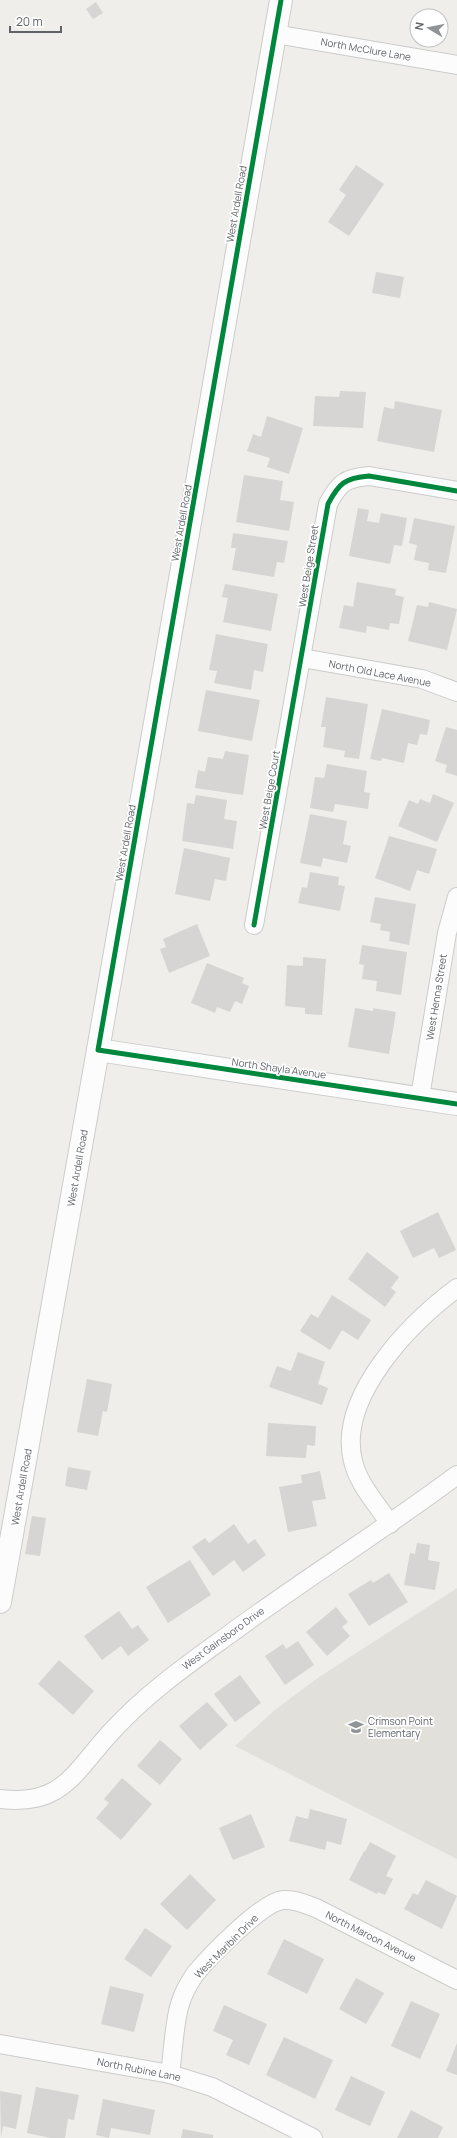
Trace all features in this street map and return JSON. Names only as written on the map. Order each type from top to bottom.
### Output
[{"type":"street","name":"West Ardell Road","points":[[0,1602],[281,0]]},
{"type":"street","name":"North McClure Lane","points":[[275,34],[457,65]]},
{"type":"street","name":"West Beige Street","points":[[302,658],[328,504],[335,490],[343,482],[356,477],[369,476],[457,491]]},
{"type":"street","name":"North Old Lace Avenue","points":[[302,658],[422,679],[457,692]]},
{"type":"street","name":"West Beige Court","points":[[254,925],[302,658]]},
{"type":"street","name":"West Henna Street","points":[[420,1097],[447,932],[457,897]]},
{"type":"street","name":"North Shayla Avenue","points":[[98,1050],[420,1097],[457,1104]]},
{"type":"street","points":[[390,1524],[360,1479],[353,1463],[350,1444],[352,1422],[359,1402],[389,1354],[410,1328],[436,1304],[457,1288]]},
{"type":"street","name":"West Gainsboro Drive","points":[[0,1799],[18,1801],[40,1798],[67,1784],[113,1730],[162,1683],[298,1584],[390,1524],[457,1475]]},
{"type":"street","name":"North Maroon Avenue","points":[[282,1900],[297,1901],[316,1908],[457,1980]]},
{"type":"street","name":"West Maribin Drive","points":[[170,2074],[179,2005],[187,1987],[196,1973],[249,1920],[266,1907],[282,1900]]},
{"type":"street","name":"North Rubine Lane","points":[[0,2044],[170,2074],[212,2087],[294,2134],[313,2138]]},
{"type":"shaded area","name":"Crimson Point Elementary","points":[[457,1588],[457,1859],[235,1746],[276,1709],[319,1677]]},
{"type":"building","points":[[96,2],[103,13],[93,19],[86,9]]},
{"type":"building","points":[[356,165],[384,184],[349,236],[328,222],[346,195],[339,190]]},
{"type":"building","points":[[376,272],[404,277],[400,298],[372,293]]},
{"type":"building","points":[[340,391],[366,392],[363,428],[313,426],[315,396],[339,397]]},
{"type":"building","points":[[395,401],[442,410],[434,452],[377,441],[384,407],[394,409]]},
{"type":"building","points":[[267,416],[303,428],[289,474],[267,467],[270,458],[247,451],[253,434],[261,437]]},
{"type":"building","points":[[244,475],[283,481],[280,500],[294,502],[289,531],[236,522]]},
{"type":"building","points":[[358,508],[369,510],[367,521],[379,523],[381,513],[407,518],[402,546],[394,545],[390,564],[349,556]]},
{"type":"building","points":[[414,518],[455,526],[446,573],[428,570],[429,563],[414,560],[417,545],[409,543]]},
{"type":"building","points":[[233,533],[288,541],[284,563],[277,562],[274,577],[232,570],[236,548],[231,548]]},
{"type":"building","points":[[357,582],[396,589],[395,595],[404,597],[399,624],[390,623],[389,630],[367,626],[366,633],[339,628],[344,605],[353,607]]},
{"type":"building","points":[[225,584],[278,594],[271,631],[223,622],[228,598],[222,597]]},
{"type":"building","points":[[429,602],[457,609],[447,650],[408,641],[417,605],[428,607]]},
{"type":"building","points":[[216,634],[268,644],[263,672],[254,670],[251,690],[214,683],[217,671],[209,670]]},
{"type":"building","points":[[206,690],[260,700],[252,741],[198,731]]},
{"type":"building","points":[[326,697],[368,704],[359,759],[344,757],[345,751],[323,747],[326,727],[321,727]]},
{"type":"building","points":[[382,709],[430,720],[427,735],[420,734],[417,745],[408,743],[404,763],[382,758],[381,761],[370,759]]},
{"type":"building","points":[[446,727],[457,730],[457,776],[445,772],[447,765],[435,761]]},
{"type":"building","points":[[225,751],[249,755],[243,795],[195,788],[198,770],[205,772],[208,757],[223,759]]},
{"type":"building","points":[[327,764],[367,771],[364,792],[370,793],[368,809],[335,804],[333,812],[310,808],[315,777],[324,778]]},
{"type":"building","points":[[433,794],[454,803],[437,842],[398,826],[409,800],[418,804],[420,799],[430,803]]},
{"type":"building","points":[[196,795],[227,800],[224,819],[237,821],[233,849],[182,841],[187,803],[194,804]]},
{"type":"building","points":[[310,814],[347,821],[343,844],[351,846],[347,863],[323,858],[321,867],[300,863]]},
{"type":"building","points":[[389,836],[437,849],[429,874],[417,870],[410,891],[375,878]]},
{"type":"building","points":[[184,848],[230,858],[226,881],[215,879],[210,901],[175,894]]},
{"type":"building","points":[[310,872],[339,877],[338,885],[345,886],[340,911],[298,903],[302,887],[307,888]]},
{"type":"building","points":[[375,897],[416,904],[409,945],[389,941],[390,932],[380,930],[381,924],[370,922]]},
{"type":"building","points":[[197,924],[210,956],[169,973],[160,949],[166,947],[163,939]]},
{"type":"building","points":[[362,945],[407,952],[401,995],[376,991],[377,981],[362,979],[364,965],[359,964]]},
{"type":"building","points":[[303,957],[326,959],[322,1015],[305,1014],[305,1008],[285,1006],[287,965],[303,966]]},
{"type":"building","points":[[207,963],[244,978],[242,983],[249,986],[242,1004],[235,1001],[230,1012],[217,1007],[215,1013],[191,1003]]},
{"type":"building","points":[[355,1008],[373,1011],[373,1008],[396,1012],[389,1054],[348,1047]]},
{"type":"building","points":[[438,1212],[456,1250],[439,1258],[434,1248],[413,1258],[400,1231]]},
{"type":"building","points":[[367,1252],[399,1277],[391,1288],[396,1292],[385,1307],[348,1279]]},
{"type":"building","points":[[332,1295],[371,1320],[358,1340],[342,1330],[330,1350],[300,1331],[311,1314],[318,1318]]},
{"type":"building","points":[[298,1352],[325,1362],[318,1384],[328,1388],[322,1405],[269,1387],[277,1366],[291,1371]]},
{"type":"building","points":[[87,1379],[112,1384],[107,1412],[103,1411],[98,1436],[77,1432]]},
{"type":"building","points":[[268,1423],[316,1426],[315,1446],[307,1445],[306,1458],[266,1456]]},
{"type":"building","points":[[68,1467],[91,1471],[87,1490],[65,1486]]},
{"type":"building","points":[[320,1471],[326,1499],[312,1501],[317,1526],[288,1532],[279,1487],[302,1483],[301,1475]]},
{"type":"building","points":[[32,1516],[46,1518],[40,1556],[25,1554]]},
{"type":"building","points":[[234,1524],[248,1544],[255,1539],[266,1555],[243,1572],[234,1560],[213,1576],[192,1547],[205,1538],[209,1543]]},
{"type":"building","points":[[417,1543],[430,1545],[428,1560],[440,1562],[435,1590],[404,1585],[410,1553],[415,1554]]},
{"type":"building","points":[[190,1560],[211,1595],[168,1623],[146,1587]]},
{"type":"building","points":[[389,1573],[408,1602],[369,1626],[348,1594],[371,1580],[373,1583]]},
{"type":"building","points":[[336,1607],[348,1622],[342,1627],[350,1636],[327,1656],[306,1632]]},
{"type":"building","points":[[119,1611],[132,1629],[138,1625],[149,1640],[128,1656],[121,1646],[102,1660],[84,1636]]},
{"type":"building","points":[[298,1641],[314,1665],[285,1685],[265,1656],[283,1644],[286,1649]]},
{"type":"building","points":[[59,1660],[94,1691],[73,1715],[38,1684]]},
{"type":"building","points":[[240,1675],[261,1703],[235,1722],[214,1694]]},
{"type":"building","points":[[207,1702],[228,1725],[200,1750],[179,1726]]},
{"type":"building","points":[[160,1740],[182,1759],[160,1785],[137,1766]]},
{"type":"building","points":[[122,1778],[152,1804],[121,1840],[96,1818],[109,1803],[104,1799]]},
{"type":"building","points":[[310,1809],[347,1819],[341,1845],[327,1841],[325,1850],[289,1841],[296,1816],[308,1819]]},
{"type":"building","points":[[251,1814],[265,1847],[233,1860],[219,1828]]},
{"type":"building","points":[[370,1842],[396,1856],[386,1876],[393,1879],[385,1895],[378,1892],[377,1894],[349,1880]]},
{"type":"building","points":[[190,1874],[216,1900],[187,1930],[160,1904]]},
{"type":"building","points":[[426,1880],[457,1896],[442,1929],[404,1909],[413,1893],[418,1895]]},
{"type":"building","points":[[145,1928],[172,1946],[151,1977],[124,1959]]},
{"type":"building","points":[[284,1939],[324,1959],[307,1994],[267,1974]]},
{"type":"building","points":[[356,1978],[384,1993],[366,2024],[339,2009]]},
{"type":"building","points":[[110,1986],[144,1994],[134,2032],[101,2024]]},
{"type":"building","points":[[411,2001],[440,2014],[420,2059],[391,2046]]},
{"type":"building","points":[[224,2005],[267,2024],[249,2065],[226,2055],[233,2040],[213,2031]]},
{"type":"building","points":[[284,2037],[333,2060],[315,2099],[266,2075]]},
{"type":"building","points":[[457,2043],[457,2075],[446,2071]]},
{"type":"building","points":[[351,2076],[385,2092],[370,2126],[335,2110]]},
{"type":"building","points":[[36,2087],[79,2095],[74,2120],[68,2119],[65,2138],[51,2138],[27,2133]]},
{"type":"building","points":[[0,2091],[22,2095],[16,2129],[3,2126],[1,2138]]},
{"type":"building","points":[[103,2099],[155,2110],[150,2135],[111,2128],[109,2138],[96,2135]]},
{"type":"building","points":[[411,2110],[443,2127],[438,2138],[397,2138]]},
{"type":"building","points":[[183,2129],[213,2135],[213,2138],[181,2138]]},
{"type":"cycle path","points":[[281,0],[98,1050],[457,1104]]},
{"type":"cycle path","points":[[254,925],[328,504],[339,486],[348,480],[369,476],[457,491]]},
{"type":"place","name":"Crimson Point Elementary","points":[[356,1727]]}]
